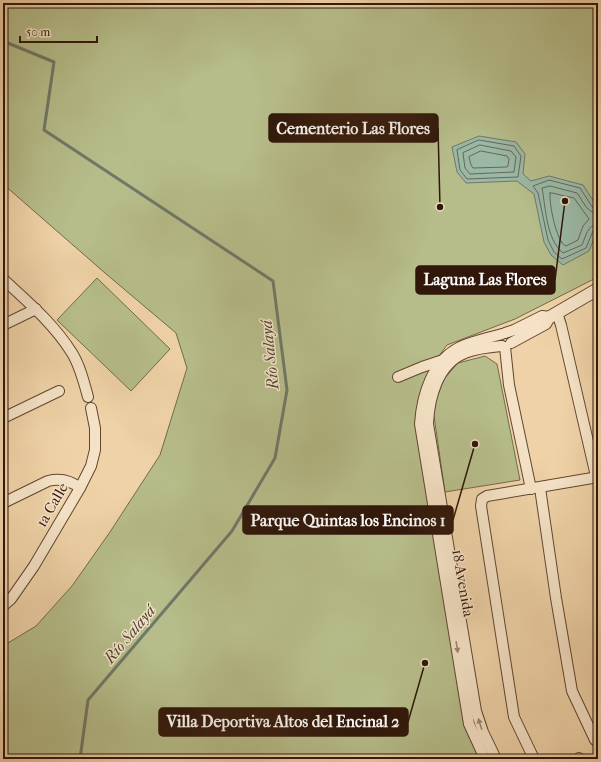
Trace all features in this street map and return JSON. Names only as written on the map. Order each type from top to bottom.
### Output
[{"type":"street","points":[[3,279],[36,309],[57,331],[73,354],[88,396]]},
{"type":"street","name":"18 Avenida","points":[[496,759],[483,732],[476,711],[428,424],[428,412],[435,386],[442,374],[455,358],[465,353],[483,348],[506,345],[546,324],[554,315],[598,289]]},
{"type":"street","points":[[3,325],[36,309]]},
{"type":"street","points":[[534,759],[514,717],[482,499],[487,496],[597,477],[563,333],[554,315]]},
{"type":"street","name":"18 Avenida","points":[[485,759],[469,724],[421,429],[421,412],[428,382],[435,370],[451,353],[461,347],[514,330],[542,316],[554,315]]},
{"type":"street","points":[[504,334],[499,340],[506,345],[509,386],[536,488],[572,691],[595,740]]},
{"type":"street","points":[[398,377],[443,360]]},
{"type":"street","points":[[3,418],[59,391]]},
{"type":"street","name":"1a Calle","points":[[3,606],[12,599],[34,566],[80,488],[91,466],[94,450],[95,428],[91,408]]},
{"type":"street","points":[[3,503],[48,481],[66,480],[80,488]]},
{"type":"green space","points":[[3,3],[598,3],[598,277],[515,319],[447,345],[431,367],[420,398],[446,598],[482,759],[3,759],[3,646],[36,626],[72,586],[110,532],[160,455],[187,368],[176,333],[3,184]]},
{"type":"green space","points":[[97,278],[170,349],[131,391],[57,320]]},
{"type":"green space","points":[[485,356],[497,364],[520,480],[445,492],[433,409],[443,380],[458,363]]},
{"type":"water","points":[[479,136],[516,142],[525,154],[523,174],[531,181],[549,176],[583,185],[598,208],[598,229],[589,251],[563,265],[551,255],[544,242],[534,194],[517,181],[466,183],[457,172],[452,147]]},
{"type":"waterway","name":"Río Salayá","points":[[3,41],[54,62],[44,130],[273,281],[287,390],[275,458],[232,531],[88,700],[80,759]]},
{"type":"place","name":"Laguna Las Flores","points":[[565,201]]},
{"type":"place","name":"Cementerio Las Flores","points":[[440,207]]},
{"type":"place","name":"Parque Quintas los Encinos 1","points":[[475,444]]},
{"type":"place","name":"Villa Deportiva Altos del Encinal 2","points":[[425,663]]}]
